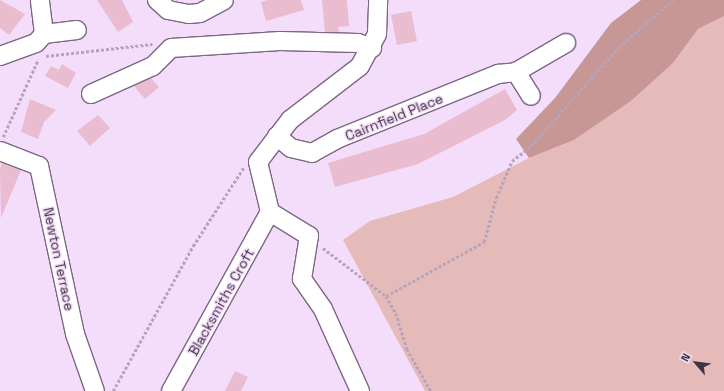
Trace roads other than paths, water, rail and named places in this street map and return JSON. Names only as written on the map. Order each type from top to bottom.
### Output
[{"type":"street","points":[[40,0],[44,34]]},
{"type":"street","points":[[157,0],[168,10],[189,14],[200,13],[224,0]]},
{"type":"street","points":[[360,391],[323,309],[302,280],[309,236],[270,212],[258,162],[290,120],[354,74],[372,48],[380,14],[378,0]]},
{"type":"street","points":[[0,56],[36,43],[44,34],[77,30]]},
{"type":"street","points":[[91,94],[153,66],[171,48],[280,41],[358,43],[372,48]]},
{"type":"street","name":"Cairnfield Place","points":[[277,136],[296,150],[312,154],[337,139],[498,74],[516,72],[566,43]]},
{"type":"street","points":[[516,72],[531,96]]},
{"type":"street","name":"Newton Terrace","points":[[0,151],[35,163],[40,170],[75,334],[95,391]]},
{"type":"street","name":"Blacksmiths Croft","points":[[171,391],[270,212]]}]
